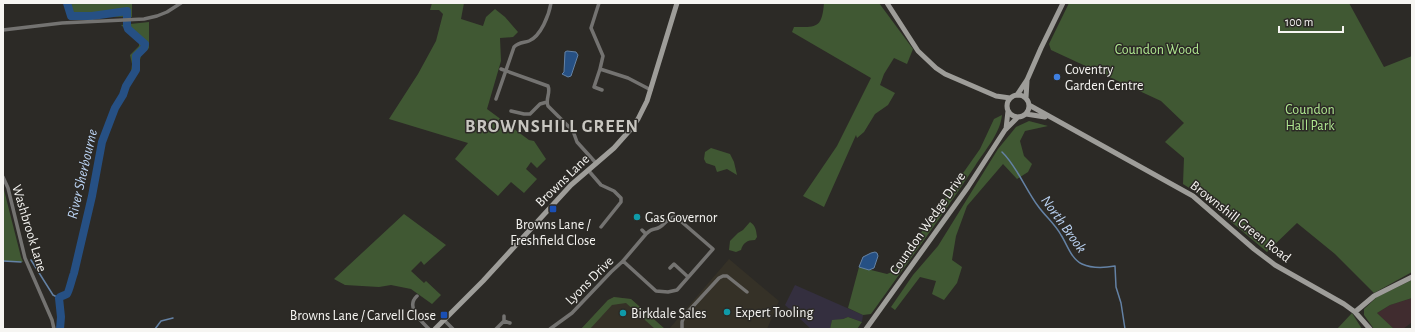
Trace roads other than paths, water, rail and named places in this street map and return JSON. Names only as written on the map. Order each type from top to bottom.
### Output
[{"type":"street","points":[[3,30],[62,23],[132,21],[157,16],[167,12],[181,3]]},
{"type":"street","points":[[496,99],[507,71],[514,47],[535,37],[547,18],[551,3]]},
{"type":"street","points":[[599,3],[591,28],[603,56],[594,86],[602,90]]},
{"type":"street","name":"Browns Lane","points":[[435,329],[503,260],[559,198],[588,170],[614,148],[630,130],[644,108],[651,90],[677,3]]},
{"type":"street","points":[[887,3],[918,51],[936,68],[945,74],[999,97],[1010,98],[1017,95],[1027,80],[1063,3]]},
{"type":"street","points":[[501,69],[548,86],[549,91],[547,102],[550,108],[573,131],[578,142],[596,163]]},
{"type":"street","points":[[600,69],[628,78],[651,90]]},
{"type":"street","points":[[1026,114],[1029,105],[1026,98],[1027,80]]},
{"type":"street","points":[[1017,95],[1021,95],[1026,98]]},
{"type":"street","points":[[999,97],[1014,116],[1018,117],[1026,114],[1052,118]]},
{"type":"street","points":[[1008,108],[1010,98]]},
{"type":"street","points":[[511,111],[530,114],[540,104],[547,102]]},
{"type":"street","name":"Brownshill Green Road","points":[[1029,105],[1193,196],[1274,265],[1344,304],[1355,312],[1370,329]]},
{"type":"street","name":"Coundon Wedge Drive","points":[[1005,130],[1008,117],[1008,108]]},
{"type":"street","name":"Coundon Wedge Drive","points":[[866,329],[955,206],[1005,130],[1018,117]]},
{"type":"street","points":[[588,170],[600,184],[614,191],[621,198],[621,202],[601,226]]},
{"type":"street","name":"Washbrook Lane","points":[[3,177],[8,188],[25,258],[54,329]]},
{"type":"street","name":"Lyons Drive","points":[[550,329],[572,313],[611,272],[623,262],[656,291],[662,292],[676,290],[714,250],[673,216],[660,228],[651,229],[646,234]]},
{"type":"street","points":[[623,262],[646,234],[642,230]]},
{"type":"street","points":[[670,268],[678,260]]},
{"type":"street","points":[[674,264],[688,276]]},
{"type":"street","points":[[682,329],[684,316],[719,278],[728,276],[747,292]]},
{"type":"street","points":[[1355,312],[1374,296],[1412,277]]},
{"type":"street","points":[[417,296],[413,301],[414,313],[429,329]]},
{"type":"street","points":[[496,329],[504,321],[504,316]]},
{"type":"street","points":[[444,320],[453,329]]},
{"type":"street","points":[[504,321],[510,323]]},
{"type":"water","points":[[565,52],[576,52],[578,55],[571,76],[568,77],[562,74],[564,72]]},
{"type":"water","points":[[875,252],[878,256],[874,268],[869,270],[859,267],[863,257]]},
{"type":"waterway","name":"River Sherbourne","points":[[60,329],[61,317],[59,298],[68,293],[74,273],[92,196],[102,142],[115,108],[136,70],[136,56],[144,48],[145,44],[128,29],[127,11],[92,16],[71,16],[67,3]]},
{"type":"waterway","name":"North Brook","points":[[1002,152],[1012,164],[1038,206],[1059,231],[1075,259],[1078,262],[1090,267],[1103,268],[1115,266],[1116,287],[1121,303],[1125,329]]},
{"type":"waterway","points":[[31,260],[53,295],[59,298]]},
{"type":"waterway","points":[[3,261],[21,262]]},
{"type":"waterway","points":[[155,329],[161,321],[173,318]]},
{"type":"place","name":"Coventry Garden Centre","points":[[1057,77]]},
{"type":"place","name":"Browns Lane / Freshfield Close","points":[[553,209]]},
{"type":"place","name":"Gas Governor","points":[[637,217]]},
{"type":"place","name":"Expert Tooling","points":[[727,312]]},
{"type":"place","name":"Birkdale Sales","points":[[623,313]]},
{"type":"place","name":"Browns Lane / Carvell Close","points":[[444,315]]},
{"type":"district","name":"BROWNSHILL GREEN","points":[[552,126]]},
{"type":"park label","name":"Coundon Wood","points":[[1157,49]]},
{"type":"park label","name":"Coundon Hall Park","points":[[1310,118]]}]
